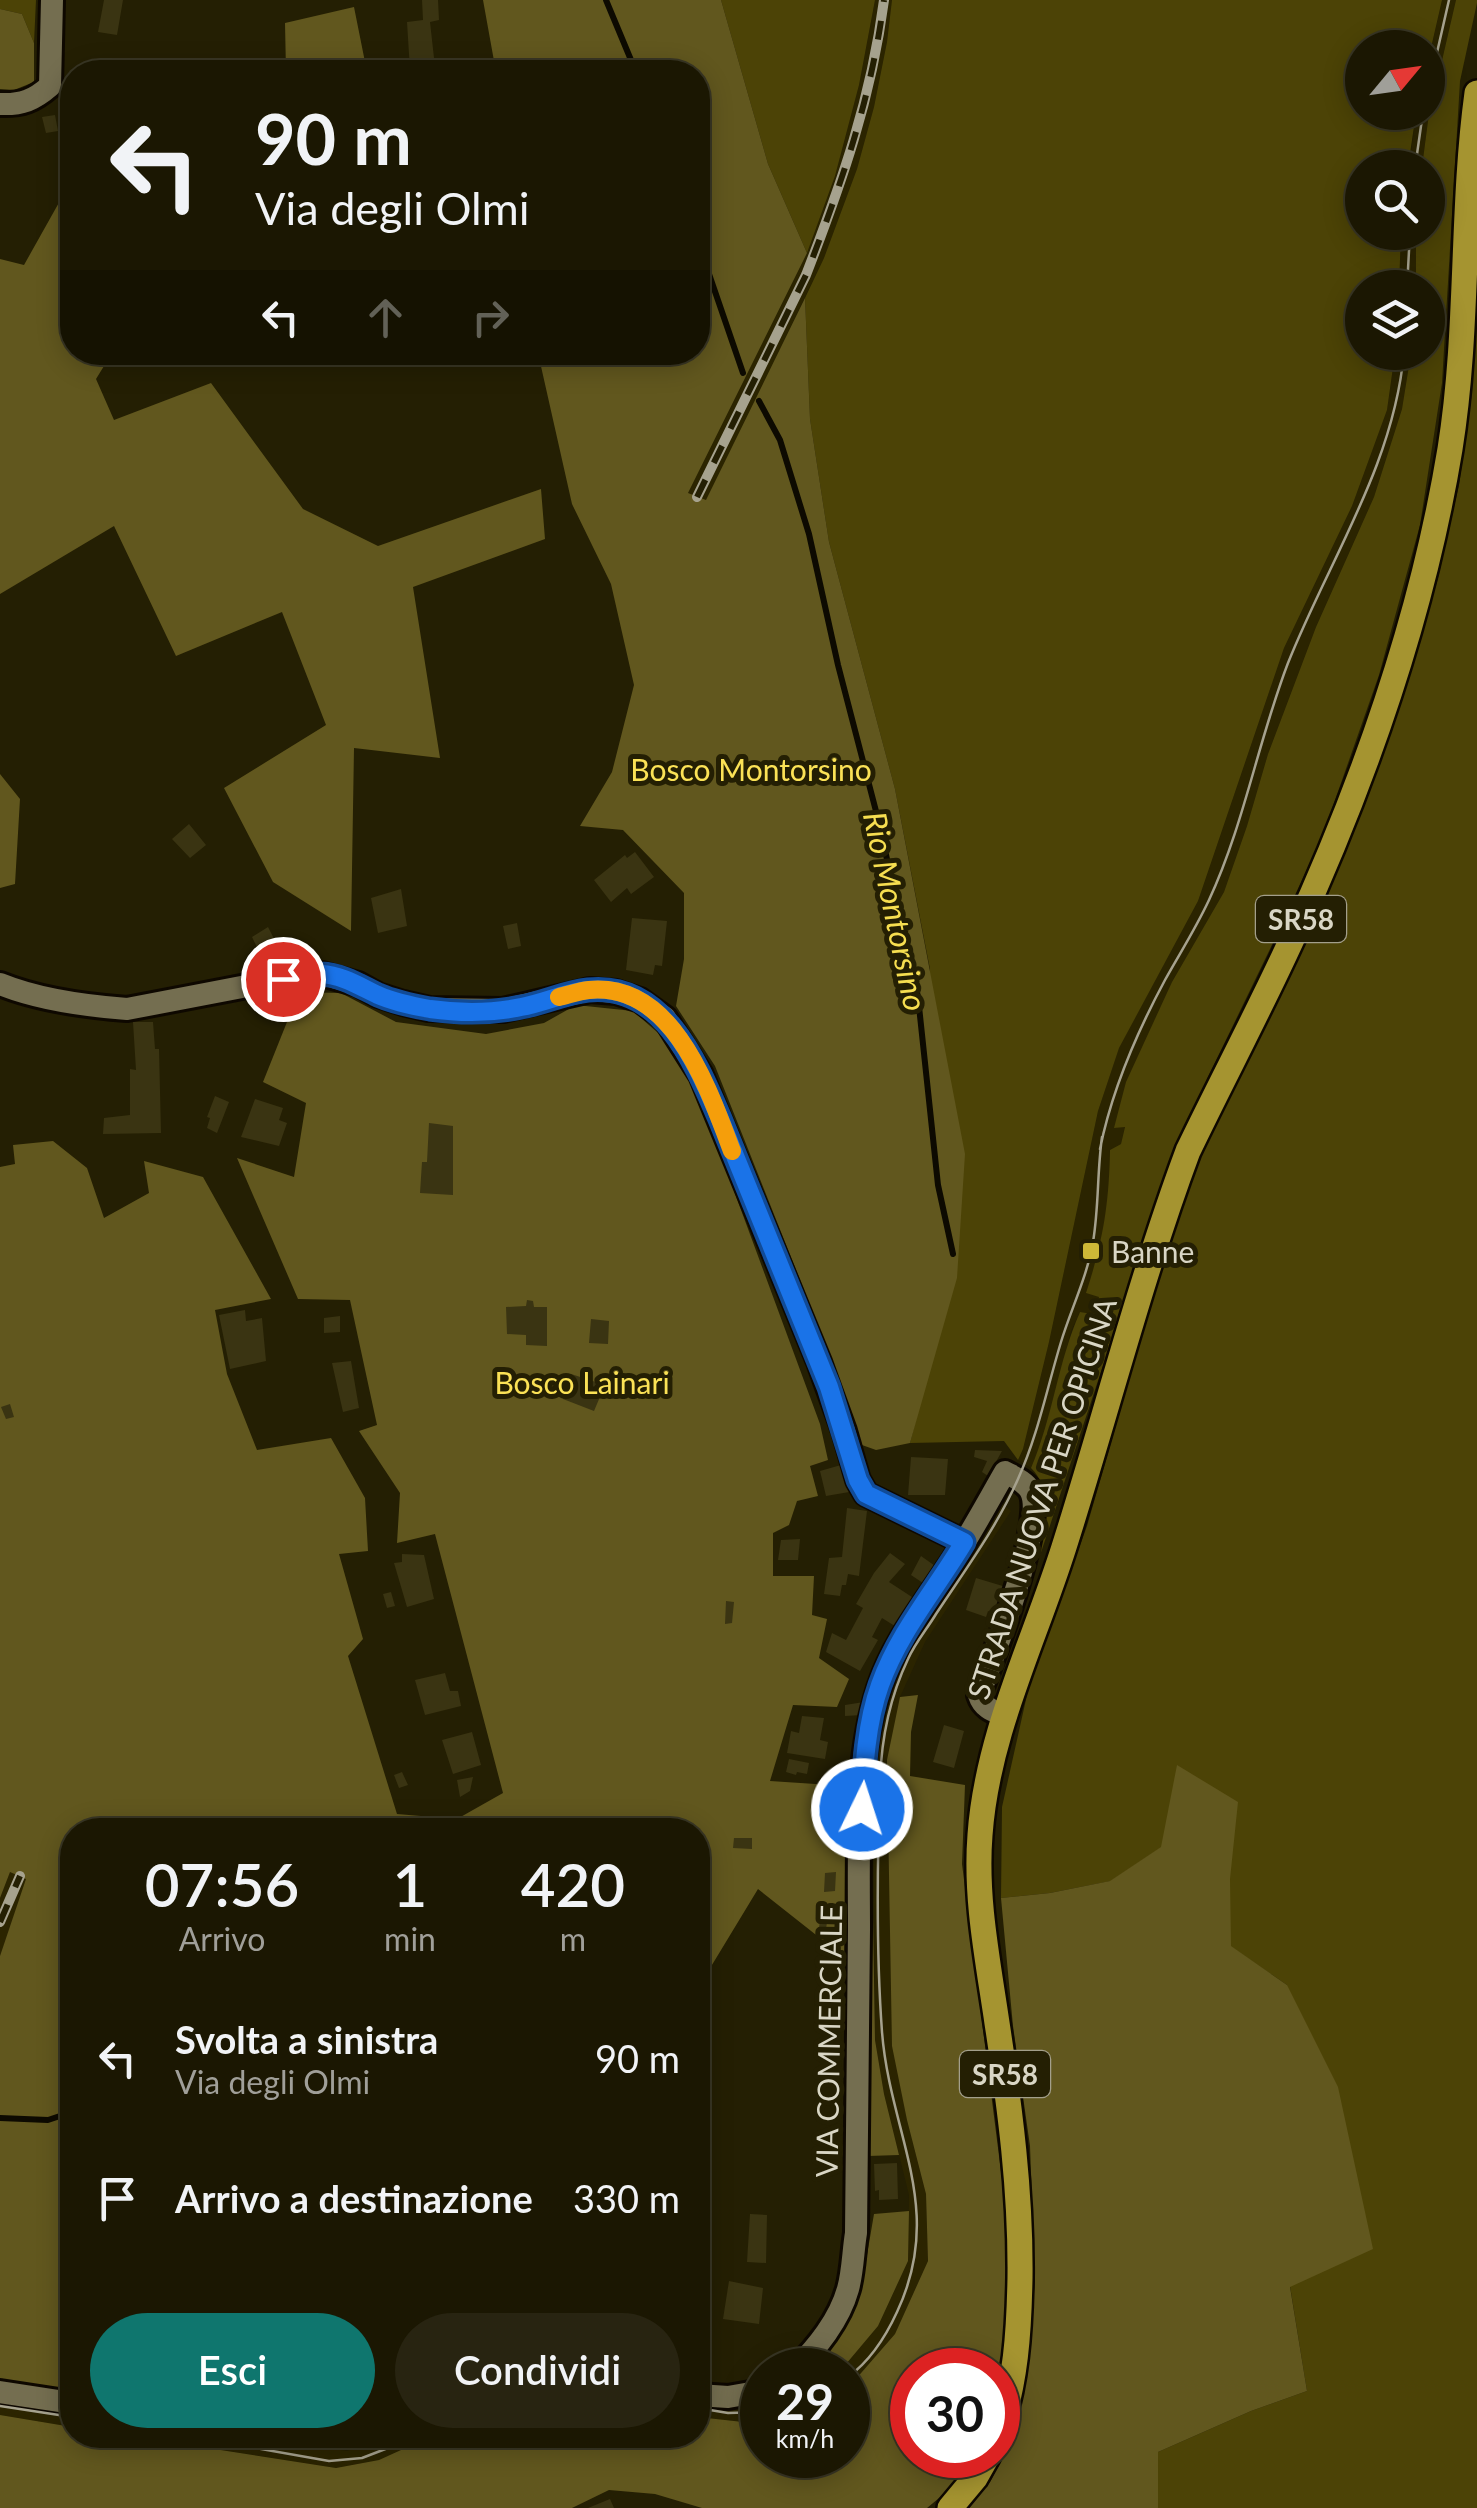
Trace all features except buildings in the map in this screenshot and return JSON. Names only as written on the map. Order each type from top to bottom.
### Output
[{"type":"main road","name":"STRADA NUOVA PER OPICINA","points":[[1017,2348],[1019,2198],[1010,2104],[982,1924],[980,1852],[991,1764],[1075,1513],[1132,1318],[1188,1151],[1317,882],[1366,761],[1408,638],[1456,406],[1477,93]]},
{"type":"main road","points":[[950,2508],[975,2478]]},
{"type":"street","points":[[0,104],[24,104],[50,86],[52,0]]},
{"type":"street","points":[[0,984],[53,998],[128,1008],[322,974],[430,1009],[503,1010],[590,990],[616,992],[640,1000],[664,1018],[701,1075],[824,1374],[866,1494],[964,1542]]},
{"type":"street","name":"VIA COMMERCIALE","points":[[816,2348],[835,2319],[848,2288],[856,2233],[859,1867],[863,1780],[874,1707],[894,1653],[1005,1472],[1030,1489],[1034,1502],[1032,1530],[1010,1608],[979,1695],[988,1709],[1005,1716]]},
{"type":"street","points":[[0,2392],[60,2401]]},
{"type":"street","points":[[710,2396],[740,2395]]},
{"type":"shaded area","points":[[0,0],[36,0],[34,43],[22,14],[0,9]]},
{"type":"shaded area","points":[[721,0],[875,0],[859,85],[835,176],[807,253],[768,164]]},
{"type":"shaded area","points":[[875,0],[892,0],[874,107],[857,169],[824,258],[706,501],[688,493],[807,253],[835,176],[859,85]]},
{"type":"shaded area","points":[[892,0],[1442,0],[1435,30],[1345,30],[1345,130],[1413,130],[1411,150],[1345,150],[1345,250],[1400,250],[1400,270],[1345,270],[1345,370],[1393,370],[1387,410],[1352,506],[1284,648],[1198,901],[1119,1048],[1098,1111],[1049,1342],[1018,1460],[1004,1441],[910,1443],[927,1377],[930,969],[895,789],[829,542],[810,419],[805,298],[857,169],[887,42]]},
{"type":"shaded area","points":[[1442,0],[1456,0],[1445,48],[1445,30],[1435,30]]},
{"type":"shaded area","points":[[1456,0],[1477,0],[1460,81],[1445,333],[1445,270],[1416,270],[1416,250],[1445,250],[1445,150],[1424,150],[1427,130],[1445,130],[1445,48]]},
{"type":"shaded area","points":[[1414,130],[1427,130],[1424,150],[1411,150]]},
{"type":"shaded area","points":[[1400,250],[1416,250],[1416,270],[1400,270]]},
{"type":"shaded area","points":[[1477,270],[1477,2508],[1158,2508],[1158,2452],[1307,2391],[1290,2286],[1287,1985],[1230,1946],[1230,1879],[1178,1766],[1162,1847],[1111,1881],[1001,1898],[1002,1807],[1029,1686],[1087,1526],[1167,1248],[1207,1139],[1289,973],[1362,808],[1403,695],[1438,578],[1459,485],[1472,393]]},
{"type":"shaded area","points":[[1393,370],[1408,370],[1402,409],[1374,497],[1316,627],[1268,754],[1224,892],[1172,982],[1115,1128],[1125,1126],[1121,1144],[1110,1150],[1102,1243],[1087,1293],[1099,1296],[1093,1314],[1080,1312],[1071,1331],[1053,1407],[1031,1468],[1018,1460],[1049,1342],[1098,1111],[1119,1047],[1198,901],[1284,648],[1352,506],[1387,410]]},
{"type":"shaded area","points":[[1408,370],[1443,370],[1420,525],[1379,675],[1322,837],[1208,1077],[1166,1176],[993,1697],[1041,1527],[1043,1488],[1031,1468],[1072,1331],[1080,1312],[1093,1314],[1099,1297],[1086,1293],[1104,1223],[1110,1150],[1121,1144],[1125,1127],[1114,1128],[1126,1082],[1172,982],[1224,892],[1268,754],[1316,627],[1374,497],[1402,409]]},
{"type":"shaded area","points":[[997,1499],[1011,1511],[925,1642],[900,1697],[907,2120],[926,2194],[928,2261],[895,2334],[870,2363],[870,2348],[860,2348],[878,2326],[908,2261],[909,2195],[875,2040],[873,1765],[882,1707],[901,1654]]},
{"type":"shaded area","points":[[10,1871],[27,1879],[0,1956],[0,1898]]},
{"type":"shaded area","points":[[0,2398],[60,2407],[60,2425],[0,2415]]},
{"type":"shaded area","points":[[711,2403],[740,2404],[740,2422],[710,2418]]},
{"type":"shaded area","points":[[208,2448],[405,2448],[379,2460],[336,2468]]},
{"type":"green space","name":"Bosco Montorsino","points":[[483,0],[721,0],[768,164],[807,253],[688,493],[706,500],[805,298],[810,419],[829,542],[895,789],[965,1154],[957,1278],[910,1443],[876,1450],[862,1445],[715,1066],[676,1006],[684,959],[684,893],[623,830],[580,826],[612,772],[634,685],[611,584],[572,504],[541,365],[710,365],[710,60],[494,60]]},
{"type":"green space","points":[[354,7],[365,60],[286,60],[285,23]]},
{"type":"green space","points":[[0,9],[22,14],[34,43],[34,82],[14,90],[0,89]]},
{"type":"green space","points":[[60,201],[60,365],[105,365],[96,379],[114,420],[211,383],[303,509],[378,546],[541,489],[545,539],[413,587],[440,758],[354,748],[351,931],[273,882],[224,788],[326,725],[282,612],[176,656],[114,526],[0,594],[0,259],[24,265]]},
{"type":"green space","points":[[0,774],[20,799],[15,884],[0,888]]},
{"type":"green space","name":"Bosco Lainari","points":[[299,992],[341,993],[396,1022],[486,1034],[544,1023],[576,1005],[633,1011],[665,1039],[699,1096],[820,1424],[828,1460],[810,1466],[818,1496],[797,1501],[789,1525],[773,1533],[773,1576],[814,1576],[812,1615],[827,1619],[819,1658],[849,1679],[837,1707],[793,1705],[770,1781],[846,1786],[844,1957],[758,1889],[710,1968],[710,1818],[459,1818],[503,1793],[435,1534],[397,1543],[400,1493],[359,1431],[377,1425],[350,1300],[298,1299],[237,1158],[294,1177],[306,1103],[263,1082]]},
{"type":"green space","name":"Bosco Lainari","points":[[53,1141],[87,1168],[104,1218],[149,1193],[144,1161],[203,1177],[271,1299],[215,1310],[227,1374],[257,1450],[331,1438],[365,1498],[368,1551],[339,1554],[363,1639],[348,1656],[397,1814],[445,1818],[60,1818],[60,2392],[0,2384],[0,1956],[26,1879],[10,1872],[0,1898],[0,1167],[15,1164],[13,1145]]},
{"type":"green space","points":[[918,1695],[911,1732],[910,1776],[965,1785],[962,1864],[1006,2211],[1004,2348],[890,2348],[890,2478],[957,2478],[950,2489],[927,2508],[702,2508],[655,2494],[609,2490],[572,2508],[0,2508],[0,2415],[60,2425],[60,2448],[208,2448],[336,2468],[379,2460],[405,2448],[710,2448],[710,2418],[740,2422],[740,2478],[870,2478],[870,2363],[895,2334],[928,2261],[926,2194],[892,2046],[887,1760],[900,1697]]},
{"type":"green space","points":[[1177,1765],[1238,1802],[1230,1879],[1231,1946],[1287,1985],[1338,2087],[1373,2249],[1290,2287],[1307,2391],[1158,2452],[1158,2508],[969,2508],[992,2478],[1020,2478],[1020,2407],[1028,2368],[1035,2281],[1030,2146],[1001,1898],[1110,1881],[1161,1847]]},
{"type":"green space","points":[[873,1917],[875,2040],[899,2155],[868,2156]]},
{"type":"green space","points":[[909,2211],[908,2261],[878,2326],[860,2348],[828,2348],[861,2290],[874,2214]]},
{"type":"waterway","name":"Rio Montorsino","points":[[606,0],[631,60]]},
{"type":"waterway","name":"Rio Montorsino","points":[[710,277],[743,373]]},
{"type":"waterway","name":"Rio Montorsino","points":[[759,401],[780,440],[809,534],[877,815],[918,997],[938,1185],[953,1254]]},
{"type":"waterway","points":[[0,2118],[48,2120],[60,2116]]},
{"type":"tram line","points":[[1442,30],[1449,0]]},
{"type":"tram line","points":[[1418,150],[1420,130]]},
{"type":"tram line","points":[[1408,270],[1409,250]]},
{"type":"tram line","points":[[1100,1149],[1126,1062],[1221,871],[1288,663],[1374,473],[1401,370]]},
{"type":"tram line","points":[[870,2356],[897,2312],[911,2274],[916,2239],[916,2205],[887,2069],[880,2001],[879,1814],[885,1735],[896,1688],[911,1653],[990,1531],[1025,1462],[1090,1255],[1102,1137]]},
{"type":"tram line","points":[[0,2406],[60,2415]]},
{"type":"tram line","points":[[710,2410],[740,2413]]},
{"type":"tram line","points":[[255,2448],[329,2461],[362,2458],[388,2448]]},
{"type":"railway","points":[[697,497],[819,241],[863,106],[884,0]]},
{"type":"railway","points":[[0,1922],[20,1876]]},
{"type":"slow traffic","points":[[559,997],[590,990],[616,992],[640,1000],[664,1018],[701,1075],[732,1151]]},
{"type":"place","name":"Banne","points":[[1091,1251]]},
{"type":"route","points":[[283,979],[322,974],[402,1003],[454,1011],[503,1010],[590,990],[616,992],[640,1000],[664,1018],[701,1075],[720,1119],[829,1387],[866,1494],[964,1542],[909,1626],[880,1684],[869,1732],[862,1809]]}]
